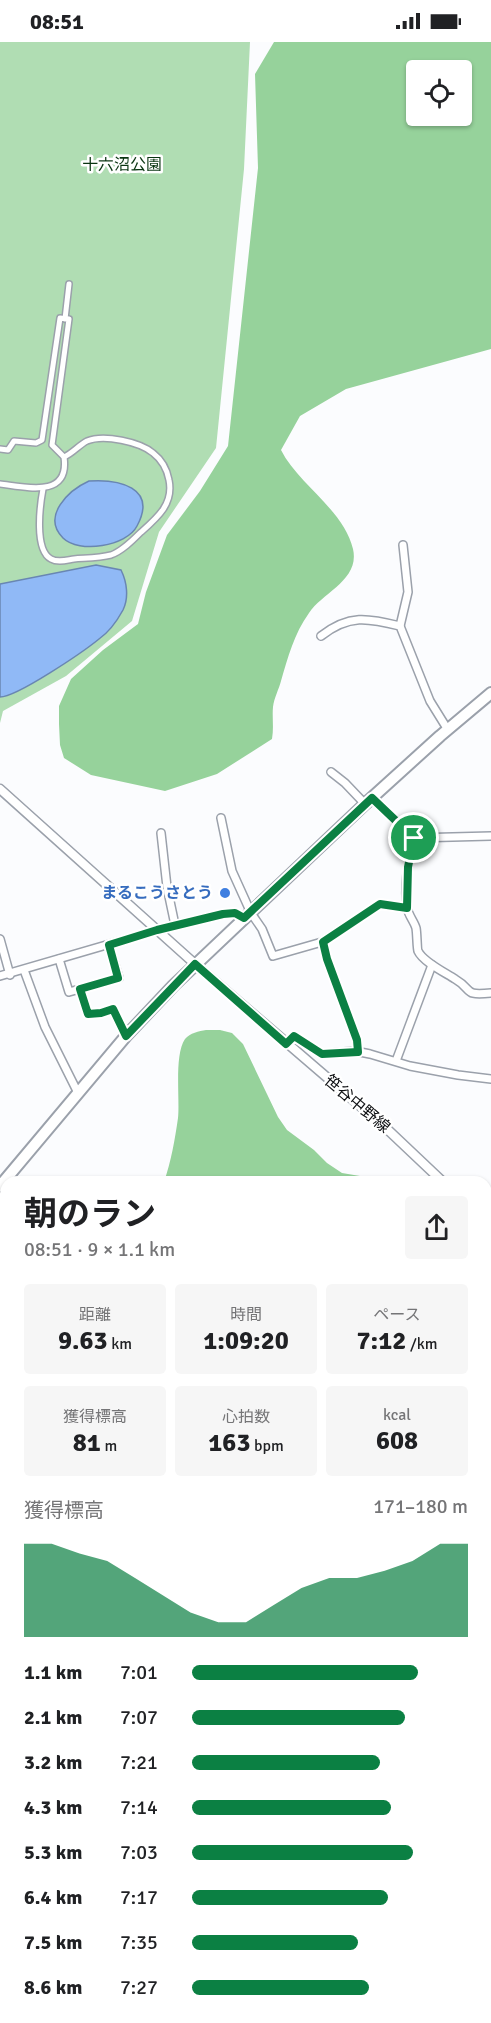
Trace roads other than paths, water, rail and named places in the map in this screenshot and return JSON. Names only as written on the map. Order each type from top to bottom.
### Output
[{"type":"main road","points":[[8,1176],[126,1036],[195,964],[368,801],[491,693]]},
{"type":"street","points":[[65,319],[69,284]]},
{"type":"street","points":[[0,449],[8,450],[14,441],[36,443],[42,440],[60,318],[69,320],[52,445],[64,457],[65,469],[52,486],[43,489],[0,484]]},
{"type":"street","points":[[43,489],[39,530],[42,544],[51,559],[60,561],[102,556],[120,550],[159,516],[169,502],[171,488],[168,473],[164,464],[147,449],[116,439],[90,440],[64,457]]},
{"type":"street","points":[[403,545],[408,592],[400,626],[430,701],[447,730]]},
{"type":"street","points":[[321,636],[360,618],[400,626]]},
{"type":"street","points":[[331,772],[414,838],[491,836]]},
{"type":"street","name":"笹谷中野線","points":[[0,789],[286,1044],[387,1129],[437,1176]]},
{"type":"street","points":[[220,818],[232,872],[247,916]]},
{"type":"street","points":[[161,833],[167,887],[175,925]]},
{"type":"street","points":[[414,838],[408,867],[407,908],[415,924],[418,950],[432,965],[458,980],[468,991],[476,995],[491,993]]},
{"type":"street","points":[[0,976],[175,925],[235,913],[247,916],[262,929],[273,956],[323,942],[380,904],[407,908]]},
{"type":"street","points":[[0,939],[9,975]]},
{"type":"street","points":[[323,942],[329,967],[357,1040],[358,1052]]},
{"type":"street","points":[[59,959],[69,992],[80,989],[118,978],[109,945]]},
{"type":"street","points":[[396,1061],[432,965]]},
{"type":"street","points":[[24,970],[45,1027],[78,1093]]},
{"type":"street","points":[[80,989],[88,1014],[113,1009],[126,1036]]},
{"type":"street","points":[[286,1044],[294,1036],[322,1054],[370,1053],[448,1073],[491,1079]]},
{"type":"water","points":[[89,481],[122,484],[139,494],[142,513],[132,533],[113,543],[91,547],[70,543],[63,538],[57,530],[56,513],[66,497]]},
{"type":"water","points":[[96,565],[121,570],[123,575],[127,590],[126,600],[115,622],[103,636],[65,663],[20,690],[0,697],[0,584]]},
{"type":"place","name":"まるこうさとう","points":[[225,893]]},
{"type":"park label","name":"十六沼公園","points":[[122,165]]}]
